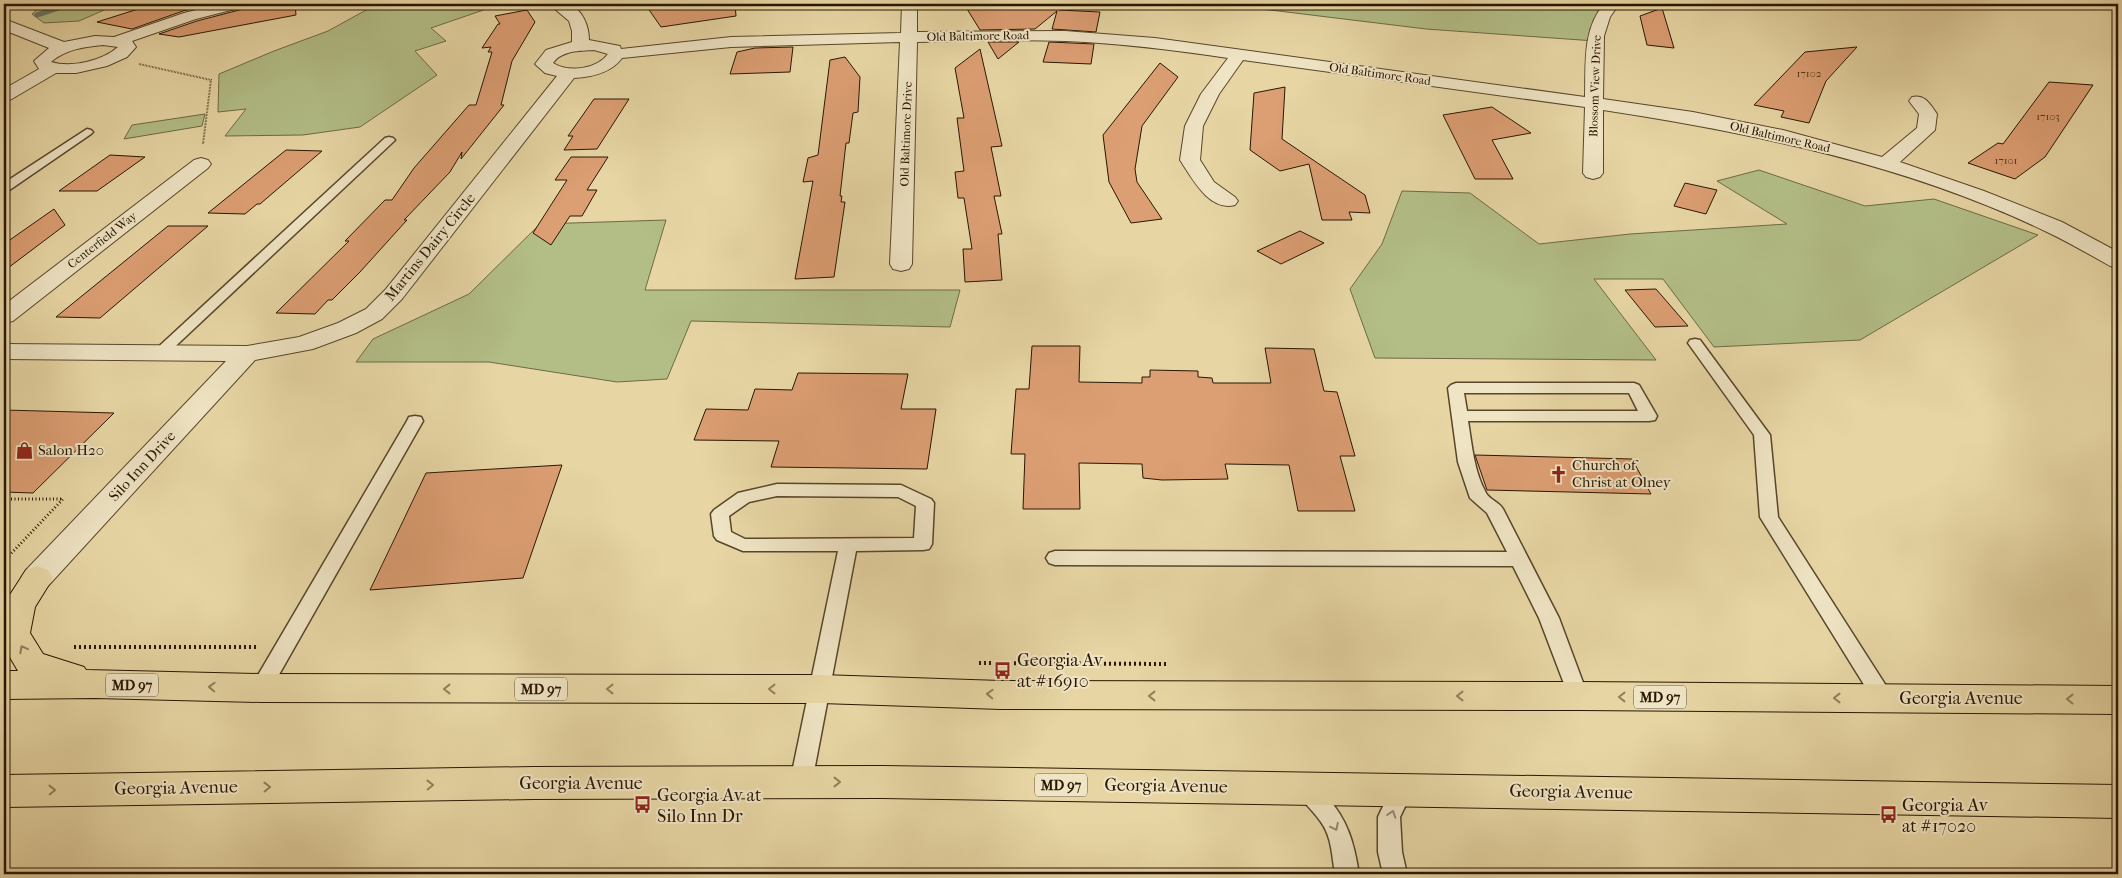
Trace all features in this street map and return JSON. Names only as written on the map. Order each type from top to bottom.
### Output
[{"type":"main road","points":[[4,602],[37,578]]},
{"type":"main road","points":[[37,578],[19,606],[13,634],[31,664],[94,684]]},
{"type":"main road","name":"Georgia Avenue","points":[[4,685],[94,684],[261,688],[821,690],[1010,695],[1578,696],[2118,700]]},
{"type":"main road","name":"Georgia Avenue","points":[[4,791],[533,783],[801,782],[1306,788],[2118,802]]},
{"type":"street","points":[[118,41],[190,16],[238,4]]},
{"type":"street","points":[[556,4],[564,8],[580,23],[582,34],[580,46]]},
{"type":"street","name":"Old Baltimore Drive","points":[[901,264],[910,4]]},
{"type":"street","name":"Blossom View Drive","points":[[1593,173],[1593,103],[1597,26],[1605,11],[1612,4]]},
{"type":"street","points":[[4,24],[64,48]]},
{"type":"street","name":"Old Baltimore Road","points":[[617,54],[731,42],[1000,35],[1065,36],[1155,43],[1239,54],[1694,118],[1783,136],[1886,164],[1977,196],[2054,227],[2118,261]]},
{"type":"street","points":[[91,41],[118,41],[128,47],[123,53],[114,58],[82,67],[53,68],[44,65],[42,61],[48,55],[64,48],[91,41]]},
{"type":"street","points":[[580,46],[607,47],[614,50],[617,54],[614,60],[602,67],[570,72],[548,69],[544,64],[546,58],[554,52],[580,46]]},
{"type":"street","points":[[1228,201],[1207,186],[1190,160],[1194,126],[1210,94],[1239,54]]},
{"type":"street","points":[[4,96],[53,68]]},
{"type":"street","name":"Martins Dairy Circle","points":[[4,351],[247,354],[304,344],[347,328],[374,314],[394,294],[570,72]]},
{"type":"street","points":[[1886,164],[1926,130],[1928,114],[1918,101]]},
{"type":"street","name":"Centerfield Way","points":[[4,316],[201,164]]},
{"type":"street","name":"Silo Inn Drive","points":[[37,578],[247,354]]},
{"type":"lane","points":[[4,188],[87,132]]},
{"type":"lane","points":[[160,353],[389,140]]},
{"type":"lane","points":[[1695,343],[1762,435],[1769,517],[1883,698]]},
{"type":"lane","points":[[1460,416],[1650,416],[1634,388],[1456,388],[1466,462],[1479,498],[1494,509],[1549,618],[1578,696]]},
{"type":"lane","points":[[261,688],[415,421]]},
{"type":"lane","points":[[777,490],[900,491],[925,503],[923,544],[848,546],[743,545],[723,536],[720,514],[744,497],[777,490]]},
{"type":"lane","points":[[801,782],[821,690],[848,546]]},
{"type":"lane","points":[[1055,558],[1519,560]]},
{"type":"lane","points":[[1306,788],[1330,816],[1337,829],[1347,874]]},
{"type":"lane","points":[[1395,874],[1390,852],[1389,817],[1402,790]]},
{"type":"path","points":[[132,62],[207,79],[212,82],[207,105],[201,164]]},
{"type":"path","points":[[4,499],[63,499],[4,560]]},
{"type":"path","points":[[68,647],[264,647],[282,653]]},
{"type":"path","points":[[974,663],[1172,664]]},
{"type":"green space","points":[[43,4],[118,4],[79,21],[44,23],[32,14]]},
{"type":"green space","points":[[377,4],[501,4],[431,28],[446,41],[415,51],[437,75],[360,127],[303,135],[225,136],[246,109],[218,112],[219,74],[328,31]]},
{"type":"green space","points":[[1221,4],[1612,4],[1605,11],[1595,41],[1426,29]]},
{"type":"green space","points":[[205,114],[202,126],[124,139],[132,125]]},
{"type":"green space","points":[[1759,170],[1865,206],[1934,199],[2038,235],[1860,340],[1714,347],[1663,279],[1594,279],[1656,360],[1375,358],[1350,289],[1382,244],[1402,191],[1470,193],[1539,244],[1630,234],[1787,224],[1717,181]]},
{"type":"green space","points":[[666,220],[645,290],[960,290],[950,327],[691,321],[667,379],[617,382],[489,362],[356,362],[373,339],[469,294],[540,224]]},
{"type":"building","points":[[154,4],[213,4],[183,11],[132,29],[97,22]]},
{"type":"building","points":[[248,4],[295,4],[296,15],[179,37],[159,34],[197,21],[243,9]]},
{"type":"building","points":[[645,4],[735,4],[736,16],[661,27]]},
{"type":"building","points":[[964,4],[993,4],[995,7],[1063,6],[1059,10],[1100,12],[1096,32],[1052,29],[1057,11],[1035,29],[980,30]]},
{"type":"building","points":[[1662,8],[1674,48],[1647,45],[1640,16]]},
{"type":"building","points":[[527,10],[535,22],[512,61],[501,105],[504,105],[461,159],[462,152],[450,172],[404,220],[407,220],[360,272],[332,300],[328,300],[315,314],[276,313],[349,241],[345,241],[385,200],[392,200],[414,168],[469,105],[476,105],[492,52],[488,52],[491,47],[482,48],[498,24],[500,24],[495,16]]},
{"type":"building","points":[[988,42],[1019,42],[998,59]]},
{"type":"building","points":[[1049,42],[1094,44],[1091,64],[1043,62]]},
{"type":"building","points":[[793,47],[790,72],[730,74],[737,52],[755,48]]},
{"type":"building","points":[[1857,47],[1826,81],[1809,123],[1781,117],[1784,111],[1754,105],[1805,52]]},
{"type":"building","points":[[980,49],[1002,146],[991,147],[1001,196],[994,196],[1002,234],[998,234],[1002,280],[965,282],[963,249],[972,249],[964,198],[958,198],[955,172],[964,171],[957,118],[964,118],[955,68]]},
{"type":"building","points":[[845,57],[860,77],[858,112],[853,113],[849,143],[846,143],[840,196],[842,196],[841,202],[845,202],[834,277],[795,279],[813,181],[803,182],[808,158],[818,155],[830,60]]},
{"type":"building","points":[[1160,63],[1178,77],[1142,126],[1135,169],[1137,182],[1162,219],[1131,223],[1109,182],[1103,135]]},
{"type":"building","points":[[2049,82],[2093,85],[2045,157],[2015,179],[1968,163],[1998,143],[2003,144]]},
{"type":"building","points":[[1285,87],[1282,139],[1365,195],[1370,213],[1349,212],[1352,220],[1322,220],[1309,164],[1280,171],[1250,150],[1254,93]]},
{"type":"building","points":[[594,99],[629,99],[597,149],[564,150],[573,136],[568,136]]},
{"type":"building","points":[[1492,107],[1531,133],[1492,140],[1513,179],[1475,179],[1443,115]]},
{"type":"building","points":[[286,150],[322,151],[260,204],[257,204],[245,214],[208,213]]},
{"type":"building","points":[[110,155],[145,157],[97,191],[59,191]]},
{"type":"building","points":[[571,157],[608,157],[587,190],[597,190],[582,216],[570,216],[551,245],[533,233],[567,180],[555,180]]},
{"type":"building","points":[[1685,183],[1717,190],[1706,214],[1674,206]]},
{"type":"building","points":[[54,209],[65,225],[4,271],[4,244]]},
{"type":"building","points":[[168,226],[208,226],[100,318],[56,317]]},
{"type":"building","points":[[1300,231],[1324,243],[1281,264],[1257,251]]},
{"type":"building","points":[[1656,289],[1688,326],[1655,327],[1625,290]]},
{"type":"building","points":[[1032,346],[1080,346],[1079,382],[1142,383],[1142,377],[1150,377],[1150,370],[1198,371],[1198,377],[1212,378],[1213,383],[1271,383],[1265,348],[1314,349],[1324,391],[1337,392],[1355,456],[1340,456],[1355,511],[1298,511],[1289,465],[1225,464],[1228,479],[1162,480],[1143,478],[1142,464],[1079,463],[1080,509],[1023,509],[1025,454],[1011,454],[1016,389],[1029,389]]},
{"type":"building","points":[[798,373],[908,374],[901,409],[936,409],[927,469],[771,467],[779,441],[694,440],[706,409],[748,410],[755,389],[792,390]]},
{"type":"building","points":[[4,410],[114,413],[33,493],[4,492]]},
{"type":"building","name":"Church of Christ at Olney","points":[[1475,455],[1632,459],[1651,494],[1487,490]]},
{"type":"building","points":[[562,465],[523,578],[370,590],[426,473]]},
{"type":"waterway","points":[[37,15],[70,4]]},
{"type":"place","name":"Salon H20","points":[[24,450]]},
{"type":"place","name":"Church of Christ at Olney","points":[[1558,474]]},
{"type":"place","name":"Georgia Av at #16910","points":[[1003,670]]},
{"type":"place","name":"Georgia Av at Silo Inn Dr","points":[[643,805]]},
{"type":"place","name":"Georgia Av at #17020","points":[[1888,815]]}]
